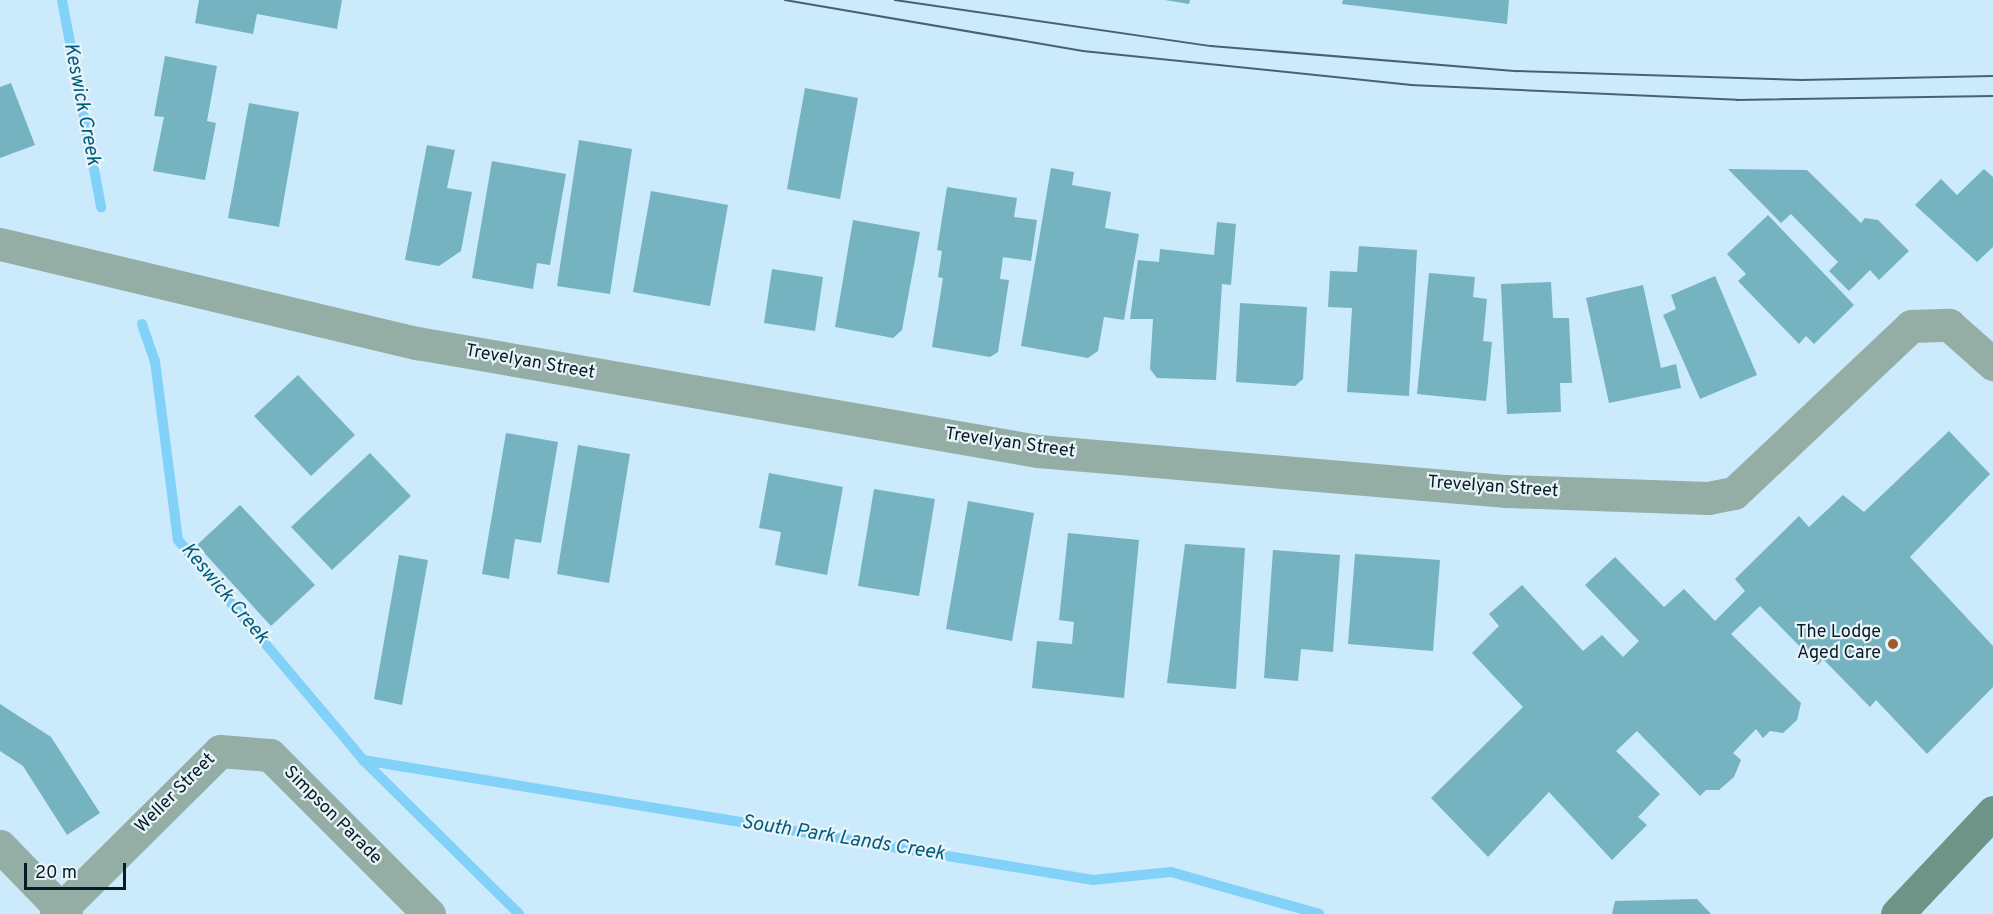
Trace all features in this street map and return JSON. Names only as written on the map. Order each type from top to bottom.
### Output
[{"type":"main road","points":[[1897,914],[1993,812]]},
{"type":"street","name":"Trevelyan Street","points":[[0,244],[417,343],[1038,451],[1506,491],[1698,498],[1734,493],[1754,477],[1911,326],[1933,322],[1965,336],[1993,364]]},
{"type":"street","name":"Weller Street","points":[[61,912],[220,751]]},
{"type":"street","name":"Simpson Parade","points":[[220,751],[270,754],[429,914]]},
{"type":"street","points":[[0,846],[61,912]]},
{"type":"building","points":[[199,0],[342,0],[337,29],[257,14],[253,34],[195,23]]},
{"type":"building","points":[[1165,0],[1190,0],[1189,4]]},
{"type":"building","points":[[1343,0],[1509,0],[1507,24],[1342,4]]},
{"type":"building","points":[[165,56],[217,66],[207,121],[216,123],[205,180],[153,171],[164,117],[154,116]]},
{"type":"building","points":[[11,83],[35,145],[0,158],[0,87]]},
{"type":"building","points":[[805,88],[858,98],[840,199],[787,189]]},
{"type":"building","points":[[249,103],[299,112],[279,227],[228,218]]},
{"type":"building","points":[[579,140],[632,149],[610,294],[557,286]]},
{"type":"building","points":[[427,145],[455,150],[447,188],[472,192],[461,251],[439,266],[405,260]]},
{"type":"building","points":[[492,161],[566,174],[550,265],[537,263],[533,289],[472,278]]},
{"type":"building","points":[[1051,168],[1074,172],[1072,185],[1111,192],[1105,228],[1139,234],[1124,320],[1104,317],[1098,351],[1088,358],[1021,346]]},
{"type":"building","points":[[1728,169],[1807,170],[1861,223],[1865,218],[1878,220],[1909,251],[1879,280],[1870,270],[1849,291],[1829,271],[1838,262],[1791,214],[1781,223]]},
{"type":"building","points":[[1984,169],[1993,177],[1993,247],[1977,262],[1915,205],[1941,179],[1957,195]]},
{"type":"building","points":[[947,187],[1017,198],[1014,217],[1037,220],[1031,261],[1003,257],[1000,279],[1009,280],[998,352],[990,357],[932,347],[943,278],[938,277],[942,251],[937,250]]},
{"type":"building","points":[[651,191],[728,205],[710,306],[633,292]]},
{"type":"building","points":[[1768,215],[1854,305],[1814,344],[1806,336],[1799,344],[1738,281],[1746,274],[1727,254]]},
{"type":"building","points":[[853,220],[920,232],[902,330],[893,338],[835,327]]},
{"type":"building","points":[[1217,222],[1236,224],[1231,285],[1222,284],[1216,380],[1157,378],[1150,369],[1153,319],[1130,319],[1138,260],[1159,262],[1160,249],[1214,255]]},
{"type":"building","points":[[1359,246],[1417,250],[1409,396],[1347,392],[1352,308],[1328,307],[1330,271],[1357,272]]},
{"type":"building","points":[[772,269],[823,277],[815,331],[764,323]]},
{"type":"building","points":[[1429,273],[1475,277],[1473,297],[1487,299],[1483,341],[1492,342],[1486,401],[1417,394]]},
{"type":"building","points":[[1715,276],[1757,375],[1700,399],[1663,315],[1676,309],[1671,295]]},
{"type":"building","points":[[1551,282],[1553,318],[1569,318],[1572,383],[1560,383],[1561,412],[1507,414],[1501,284]]},
{"type":"building","points":[[1643,285],[1661,368],[1676,364],[1681,388],[1609,403],[1586,298]]},
{"type":"building","points":[[1240,303],[1307,307],[1303,379],[1295,386],[1236,382]]},
{"type":"building","points":[[298,375],[355,435],[311,476],[254,416]]},
{"type":"building","name":"The Lodge Aged Care","points":[[1949,431],[1990,474],[1910,557],[1993,646],[1993,687],[1927,754],[1876,700],[1870,707],[1823,659],[1818,665],[1760,606],[1731,634],[1801,703],[1797,720],[1783,733],[1770,731],[1763,738],[1756,729],[1733,753],[1741,760],[1734,777],[1719,790],[1706,790],[1700,796],[1637,731],[1616,751],[1660,794],[1638,817],[1647,825],[1612,860],[1549,792],[1488,857],[1431,798],[1523,707],[1472,653],[1499,626],[1489,614],[1522,585],[1583,651],[1602,635],[1623,657],[1639,641],[1585,585],[1615,557],[1664,607],[1684,589],[1715,621],[1745,591],[1735,579],[1799,516],[1809,527],[1843,495],[1864,512]]},
{"type":"building","points":[[506,433],[558,442],[541,543],[515,539],[509,579],[482,574]]},
{"type":"building","points":[[578,445],[630,454],[609,583],[557,574]]},
{"type":"building","points":[[370,453],[411,496],[332,570],[291,527]]},
{"type":"building","points":[[769,473],[843,487],[827,575],[775,565],[781,532],[759,528]]},
{"type":"building","points":[[874,489],[935,499],[919,596],[858,586]]},
{"type":"building","points":[[968,501],[1034,513],[1012,641],[946,629]]},
{"type":"building","points":[[240,505],[315,585],[271,626],[197,545]]},
{"type":"building","points":[[1068,533],[1139,540],[1124,698],[1032,688],[1037,641],[1072,644],[1074,622],[1059,620]]},
{"type":"building","points":[[1185,544],[1245,548],[1236,689],[1167,683]]},
{"type":"building","points":[[1273,550],[1340,555],[1333,652],[1301,649],[1298,681],[1264,678]]},
{"type":"building","points":[[1355,554],[1440,560],[1433,651],[1348,644]]},
{"type":"building","points":[[399,555],[428,560],[402,705],[374,699]]},
{"type":"building","points":[[0,704],[51,737],[100,813],[67,835],[23,766],[0,751]]},
{"type":"building","points":[[1697,899],[1711,914],[1612,914],[1615,901]]},
{"type":"waterway","name":"Keswick Creek","points":[[62,0],[101,207]]},
{"type":"waterway","name":"Keswick Creek","points":[[142,324],[155,361],[178,540],[363,760],[519,914]]},
{"type":"waterway","name":"South Park Lands Creek","points":[[363,760],[1093,880],[1171,872],[1319,914]]},
{"type":"tram line","points":[[785,0],[1083,51],[1411,85],[1737,100],[1993,96]]},
{"type":"tram line","points":[[895,0],[1211,46],[1517,71],[1801,80],[1993,76]]},
{"type":"place","name":"The Lodge Aged Care","points":[[1893,644]]}]
